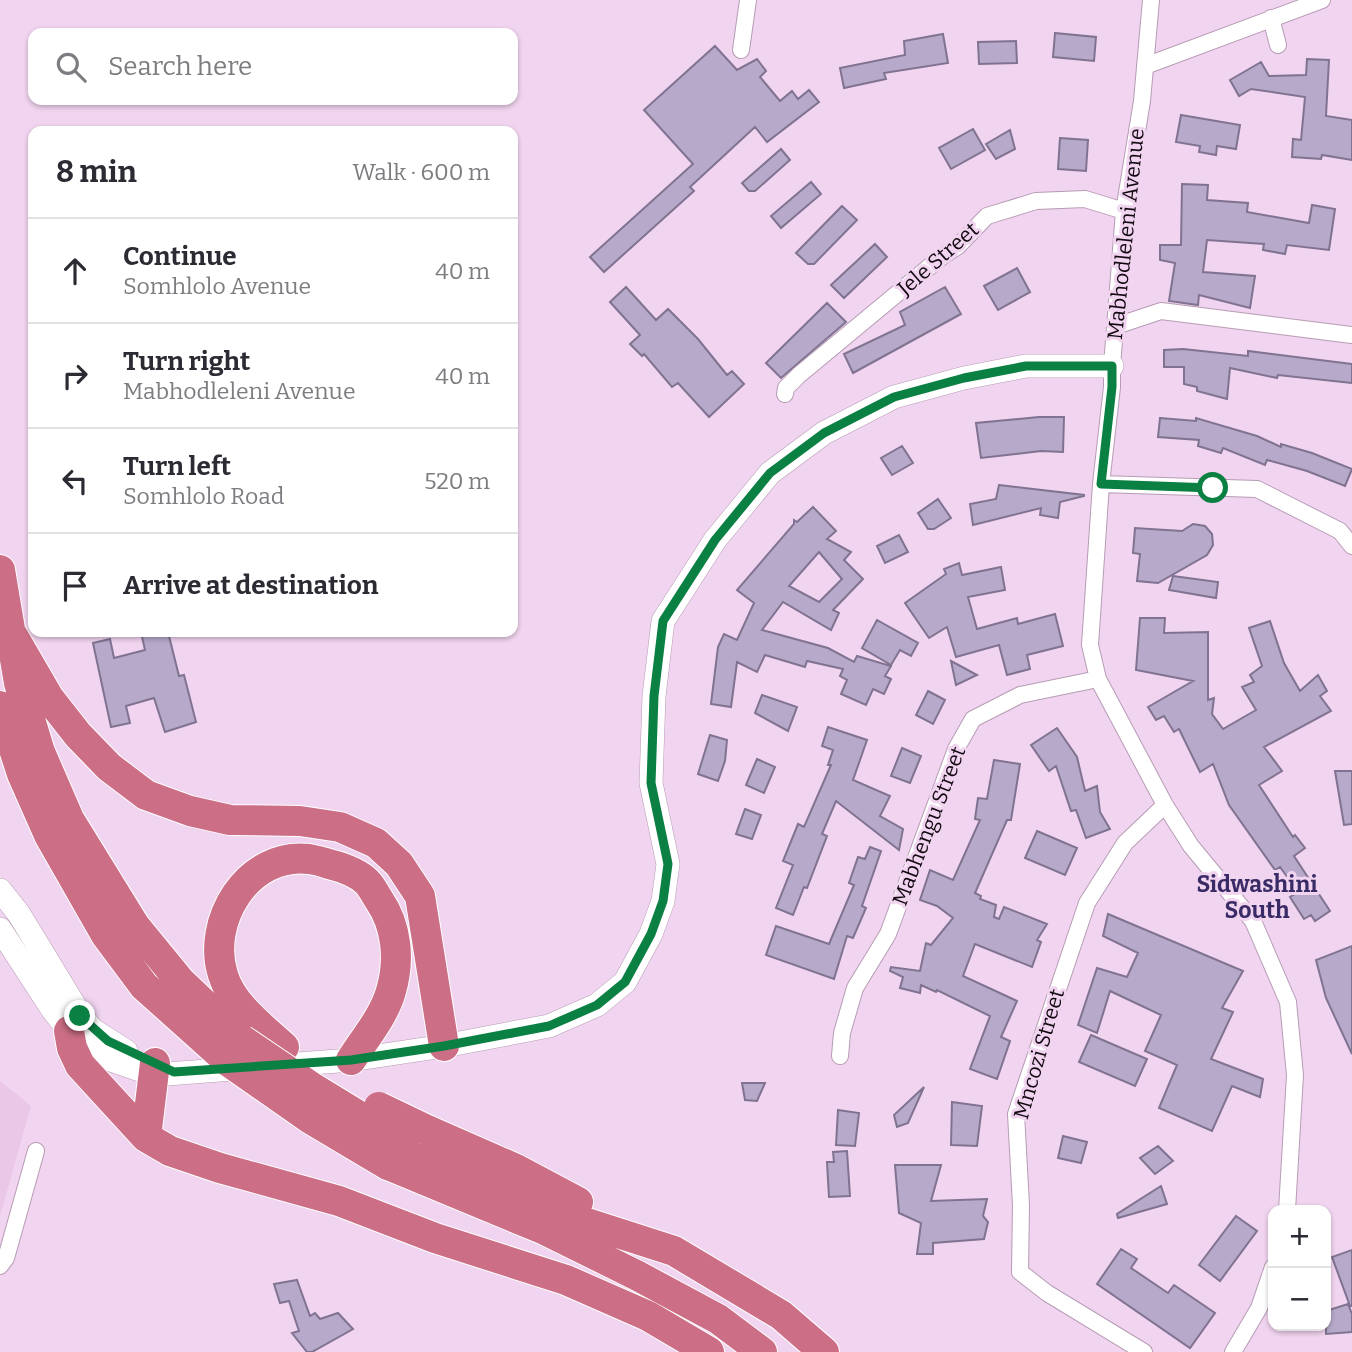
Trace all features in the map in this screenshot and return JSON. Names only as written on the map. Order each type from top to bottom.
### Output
[{"type":"highway","points":[[0,570],[19,683],[37,740],[69,819],[106,883],[135,926],[236,1051]]},
{"type":"highway","points":[[13,636],[49,698],[78,735],[109,767],[146,794],[190,811],[230,820],[300,821],[340,827],[376,843],[399,864],[420,896],[444,1046]]},
{"type":"highway","points":[[0,706],[22,775],[49,835],[106,935],[144,986],[236,1051],[309,1118],[407,1146],[562,1215],[674,1251],[781,1315],[824,1352]]},
{"type":"highway","points":[[351,1060],[384,1009],[391,991],[396,941],[392,922],[367,881],[340,867],[307,859],[283,862],[262,869],[249,880],[228,906],[218,946],[223,977],[239,1003],[284,1047],[394,1116],[407,1146],[545,1230],[718,1319],[762,1352]]},
{"type":"highway","points":[[69,1031],[72,1048],[80,1065],[146,1137],[170,1151],[220,1168],[339,1201],[435,1238],[566,1280],[649,1316],[709,1352]]},
{"type":"highway","points":[[146,1137],[161,1070]]},
{"type":"street","points":[[741,50],[748,0]]},
{"type":"street","name":"Mabhodleleni Avenue","points":[[1151,0],[1142,101],[1124,211],[1090,645],[1098,679],[1165,806],[1191,846],[1253,921],[1288,1002],[1295,1075],[1287,1205]]},
{"type":"street","points":[[1145,66],[1322,0]]},
{"type":"street","points":[[1271,18],[1278,45]]},
{"type":"street","name":"Jele Street","points":[[785,394],[786,388],[799,375],[958,246],[987,216],[1036,201],[1085,199],[1124,211]]},
{"type":"street","points":[[1116,326],[1161,311],[1352,335]]},
{"type":"street","points":[[0,929],[69,1031],[105,1058],[161,1070],[351,1060],[549,1026],[597,1005],[625,982],[651,934],[663,901],[668,864],[651,783],[654,696],[663,621],[715,540],[770,473],[824,433],[894,397],[964,378],[1026,366],[1112,366]]},
{"type":"street","points":[[1101,484],[1257,489],[1340,531],[1352,546]]},
{"type":"street","name":"Mabhengu Street","points":[[840,1056],[842,1033],[855,988],[888,934],[956,749],[973,719],[1020,695],[1098,679]]},
{"type":"street","name":"Mncozi Street","points":[[1144,1352],[1047,1293],[1020,1272],[1021,1205],[1016,1114],[1087,902],[1125,844],[1165,806]]},
{"type":"street","points":[[0,890],[19,914],[80,1016],[108,1041],[161,1070]]},
{"type":"street","points":[[0,1266],[6,1258],[36,1151]]},
{"type":"street","points":[[1233,1352],[1259,1308],[1273,1268]]},
{"type":"shaded area","points":[[0,1081],[31,1106],[0,1216]]},
{"type":"building","points":[[1055,33],[1096,37],[1094,61],[1053,57]]},
{"type":"building","points":[[943,34],[948,63],[884,73],[886,79],[844,88],[840,68],[905,55],[904,41]]},
{"type":"building","points":[[1016,41],[1017,63],[979,64],[978,42]]},
{"type":"building","points":[[715,46],[737,70],[757,59],[766,71],[760,77],[780,101],[792,91],[798,99],[809,90],[819,102],[767,142],[755,127],[690,187],[694,191],[604,272],[590,257],[693,164],[644,110]]},
{"type":"building","points":[[1307,59],[1329,60],[1326,116],[1352,120],[1352,160],[1322,155],[1321,159],[1292,157],[1293,139],[1301,140],[1305,97],[1251,89],[1239,96],[1230,80],[1261,62],[1269,76],[1306,75]]},
{"type":"building","points":[[1181,115],[1240,125],[1236,149],[1217,146],[1216,155],[1199,152],[1200,146],[1176,142]]},
{"type":"building","points":[[973,129],[985,150],[951,169],[939,148]]},
{"type":"building","points":[[1010,130],[1015,149],[996,159],[986,144]]},
{"type":"building","points":[[1060,138],[1088,140],[1086,171],[1058,169]]},
{"type":"building","points":[[781,149],[790,160],[755,191],[749,191],[742,183]]},
{"type":"building","points":[[811,182],[821,194],[781,228],[771,216]]},
{"type":"building","points":[[1182,184],[1208,185],[1207,200],[1248,203],[1247,212],[1309,223],[1312,205],[1335,209],[1329,250],[1287,245],[1285,254],[1263,250],[1264,244],[1207,240],[1203,272],[1255,276],[1250,308],[1199,295],[1198,305],[1169,301],[1175,263],[1160,260],[1160,245],[1181,245]]},
{"type":"building","points":[[842,206],[857,220],[814,264],[808,264],[796,253]]},
{"type":"building","points":[[875,244],[887,257],[844,298],[831,285]]},
{"type":"building","points":[[1017,268],[1030,292],[998,310],[984,286]]},
{"type":"building","points":[[626,287],[656,320],[668,309],[698,339],[727,375],[732,371],[744,384],[709,417],[678,383],[672,387],[644,354],[642,356],[630,344],[640,335],[610,302]]},
{"type":"building","points":[[945,287],[961,314],[853,373],[844,354],[905,325],[900,312]]},
{"type":"building","points":[[827,303],[846,322],[781,378],[766,363]]},
{"type":"building","points":[[1183,349],[1248,356],[1248,351],[1352,364],[1352,383],[1278,375],[1277,378],[1230,368],[1227,399],[1197,391],[1197,387],[1184,384],[1184,367],[1164,367],[1164,350]]},
{"type":"building","points":[[1064,417],[1063,452],[1041,451],[981,458],[976,423]]},
{"type":"building","points":[[1160,418],[1196,421],[1196,418],[1257,436],[1281,447],[1281,444],[1312,453],[1352,469],[1345,486],[1307,471],[1267,460],[1265,465],[1223,448],[1221,453],[1198,446],[1199,440],[1158,437]]},
{"type":"building","points":[[902,446],[913,463],[892,475],[881,458]]},
{"type":"building","points":[[999,485],[1084,496],[1060,502],[1058,518],[1040,515],[1041,508],[973,525],[970,504],[996,499]]},
{"type":"building","points":[[938,499],[951,518],[934,529],[928,529],[918,513]]},
{"type":"building","points":[[813,507],[836,531],[827,539],[851,552],[844,560],[863,579],[833,610],[839,613],[831,630],[783,602],[762,630],[828,648],[854,662],[857,656],[891,666],[885,676],[891,679],[884,694],[873,689],[866,705],[841,694],[847,680],[840,676],[843,669],[807,661],[805,667],[765,655],[757,672],[737,662],[731,707],[711,704],[718,647],[724,634],[737,640],[754,603],[737,590],[794,524],[794,520],[797,522]],"holes":[[[819,552],[842,579],[819,602],[789,586]]]},
{"type":"building","points":[[1193,524],[1205,526],[1212,534],[1213,545],[1207,555],[1158,583],[1137,581],[1140,554],[1133,553],[1135,528],[1182,531]]},
{"type":"building","points":[[899,535],[908,552],[885,563],[877,546]]},
{"type":"building","points":[[959,563],[962,575],[1001,567],[1005,590],[968,597],[977,629],[1017,618],[1018,624],[1055,614],[1063,646],[1027,655],[1030,669],[1007,675],[999,645],[956,657],[947,627],[929,638],[905,603],[946,574],[944,569]]},
{"type":"building","points":[[1173,576],[1218,582],[1216,598],[1169,590]]},
{"type":"building","points":[[1140,618],[1165,618],[1164,633],[1208,632],[1208,700],[1214,698],[1212,714],[1223,729],[1256,710],[1242,687],[1254,682],[1250,675],[1262,666],[1249,628],[1270,621],[1284,663],[1300,691],[1318,675],[1327,691],[1320,696],[1331,711],[1264,747],[1282,771],[1259,785],[1293,837],[1295,835],[1305,848],[1294,856],[1330,911],[1315,921],[1311,915],[1304,919],[1290,897],[1298,892],[1280,867],[1275,870],[1229,805],[1213,764],[1200,772],[1179,729],[1174,732],[1164,716],[1156,720],[1148,707],[1193,681],[1136,670]]},
{"type":"building","points":[[877,620],[918,643],[911,656],[900,650],[891,665],[862,648]]},
{"type":"building","points":[[142,637],[169,637],[179,676],[184,675],[196,722],[165,732],[154,698],[126,706],[130,723],[111,727],[93,643],[110,639],[114,658],[145,650]]},
{"type":"building","points":[[951,661],[977,675],[956,685]]},
{"type":"building","points":[[928,691],[945,700],[933,724],[916,715]]},
{"type":"building","points":[[762,695],[797,707],[788,731],[755,713]]},
{"type":"building","points":[[828,727],[867,740],[853,780],[890,796],[880,816],[903,829],[899,850],[836,801],[822,834],[827,836],[807,888],[804,887],[793,915],[776,908],[793,865],[783,861],[798,824],[804,827],[831,765],[828,765],[833,750],[822,746]]},
{"type":"building","points":[[1057,728],[1077,757],[1085,791],[1097,786],[1100,812],[1110,829],[1086,838],[1076,810],[1071,811],[1056,766],[1049,771],[1031,745]]},
{"type":"building","points":[[710,735],[727,740],[725,761],[718,781],[698,774]]},
{"type":"building","points":[[902,748],[921,756],[910,783],[891,776]]},
{"type":"building","points":[[757,759],[775,767],[764,793],[746,785]]},
{"type":"building","points":[[994,760],[1020,764],[1011,820],[1007,820],[975,893],[981,896],[980,899],[996,905],[994,917],[999,919],[1004,907],[1047,924],[1037,940],[1041,942],[1032,967],[975,944],[963,976],[1017,1001],[1001,1037],[1010,1041],[997,1079],[970,1069],[990,1016],[921,985],[920,993],[900,988],[903,977],[890,971],[891,967],[920,971],[926,943],[931,945],[953,918],[937,906],[920,900],[930,870],[953,880],[980,820],[975,819],[978,798],[987,799]]},
{"type":"building","points":[[1335,771],[1352,771],[1352,824],[1344,825]]},
{"type":"building","points":[[745,809],[761,815],[752,839],[736,834]]},
{"type":"building","points":[[1037,831],[1077,848],[1065,875],[1025,858]]},
{"type":"building","points":[[870,847],[881,851],[862,906],[866,908],[853,938],[847,936],[834,979],[766,955],[776,926],[829,944],[854,885],[849,883],[858,857],[865,859]]},
{"type":"building","points":[[1108,914],[1243,971],[1222,1008],[1233,1012],[1211,1059],[1263,1079],[1260,1097],[1232,1086],[1212,1131],[1159,1108],[1177,1065],[1145,1051],[1161,1015],[1110,991],[1097,1033],[1078,1025],[1097,968],[1127,977],[1138,953],[1103,936]]},
{"type":"building","points":[[1352,946],[1352,1054],[1326,998],[1316,960]]},
{"type":"building","points":[[1091,1035],[1147,1059],[1135,1086],[1079,1062]]},
{"type":"building","points":[[742,1083],[765,1083],[757,1101],[745,1100]]},
{"type":"building","points":[[924,1087],[908,1123],[897,1127],[894,1115]]},
{"type":"building","points":[[952,1102],[982,1106],[977,1146],[951,1145]]},
{"type":"building","points":[[838,1110],[859,1113],[855,1146],[836,1145]]},
{"type":"building","points":[[1063,1136],[1087,1142],[1081,1163],[1058,1158]]},
{"type":"building","points":[[1158,1146],[1173,1161],[1155,1174],[1140,1158]]},
{"type":"building","points":[[847,1151],[850,1196],[829,1197],[827,1162],[834,1162],[833,1152]]},
{"type":"building","points":[[895,1165],[941,1165],[931,1201],[987,1199],[983,1216],[988,1222],[984,1239],[933,1243],[933,1254],[917,1254],[921,1223],[899,1213]]},
{"type":"building","points":[[1161,1186],[1167,1204],[1118,1218],[1117,1214]]},
{"type":"building","points":[[1236,1216],[1257,1231],[1220,1281],[1199,1265]]},
{"type":"building","points":[[1121,1249],[1137,1259],[1131,1268],[1168,1293],[1174,1285],[1215,1313],[1190,1348],[1097,1284]]},
{"type":"building","points":[[1352,1250],[1352,1306],[1350,1306],[1332,1257]]},
{"type":"building","points":[[297,1280],[310,1316],[315,1313],[320,1319],[338,1313],[353,1329],[312,1352],[307,1352],[292,1333],[299,1331],[289,1301],[280,1303],[274,1284]]},
{"type":"building","points":[[1348,1304],[1352,1314],[1352,1332],[1326,1334],[1326,1331],[1331,1331],[1331,1309]]},
{"type":"district","name":"Sidwashini South","points":[[1257,897]]},
{"type":"route","points":[[80,1016],[108,1041],[174,1072],[351,1060],[444,1046],[549,1026],[597,1005],[625,982],[651,934],[663,901],[668,864],[651,783],[654,696],[663,621],[715,540],[770,473],[824,433],[894,397],[964,378],[1026,366],[1112,366],[1101,484],[1213,488]]}]
